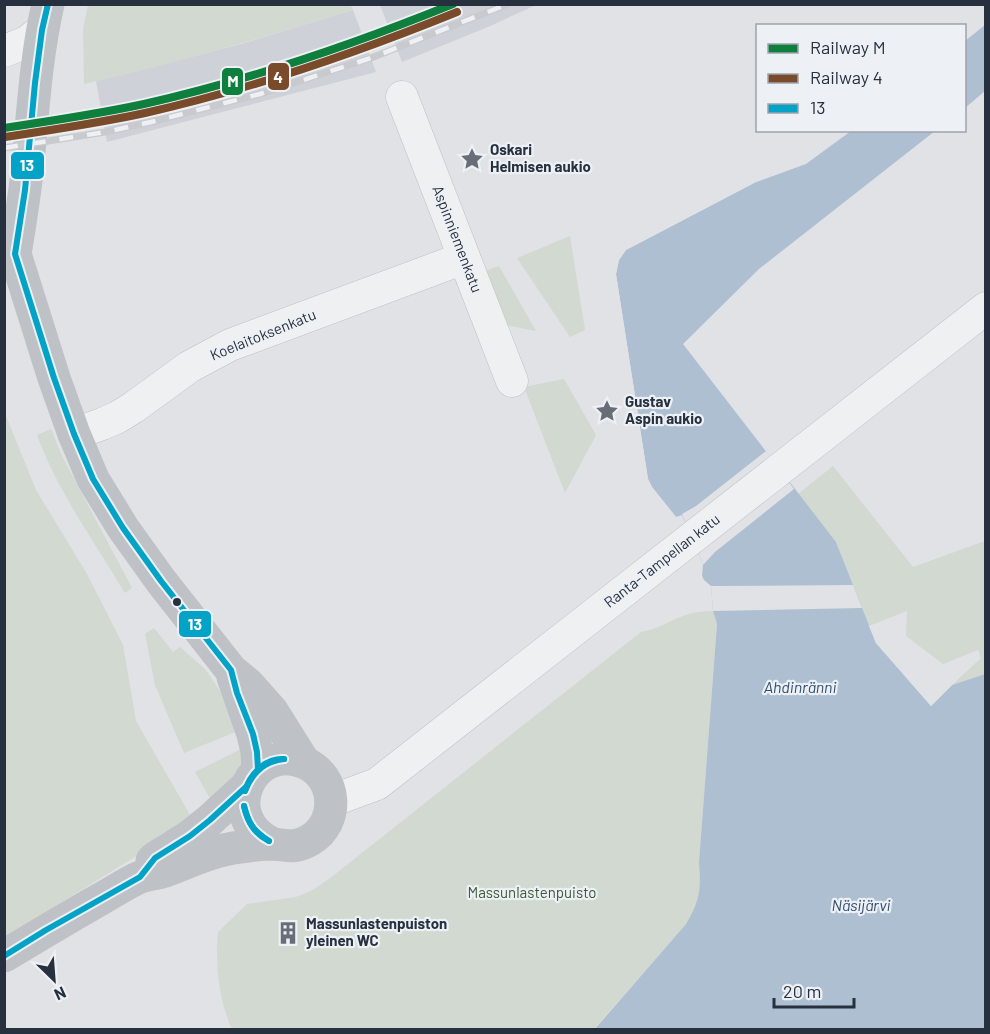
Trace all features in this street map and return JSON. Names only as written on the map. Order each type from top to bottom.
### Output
[{"type":"street","points":[[4,51],[27,42],[45,17]]},
{"type":"street","points":[[45,17],[35,83],[25,190],[10,244],[54,378],[93,479],[123,528],[161,581],[231,670],[248,684],[272,711],[304,762]]},
{"type":"street","name":"Aspinniemenkatu","points":[[402,97],[512,381]]},
{"type":"street","name":"Koelaitoksenkatu","points":[[74,434],[118,417],[189,367],[230,345],[464,258]]},
{"type":"street","name":"Ranta-Tampellan katu","points":[[331,801],[377,784],[597,600],[692,538],[986,308]]},
{"type":"street","points":[[231,670],[237,693],[253,734],[252,778],[244,797],[244,808],[257,834],[273,844]]},
{"type":"street","points":[[4,956],[140,877],[163,872],[225,849],[273,844],[282,846],[301,844],[317,835],[328,819],[331,801],[326,782],[321,774],[304,762],[280,759],[268,763],[210,820],[155,858],[140,877]]},
{"type":"shaded area","points":[[380,5],[536,5],[402,62]]},
{"type":"shaded area","points":[[353,10],[376,72],[107,142],[96,81],[241,44]]},
{"type":"green space","points":[[350,4],[353,10],[186,59],[84,84],[83,29],[88,5]]},
{"type":"green space","points":[[570,236],[585,330],[570,337],[517,258]]},
{"type":"green space","points":[[499,266],[536,331],[500,324],[480,273]]},
{"type":"green space","points":[[564,379],[596,435],[565,493],[524,387]]},
{"type":"green space","points":[[4,411],[36,490],[87,574],[123,645],[136,721],[190,815],[164,839],[5,937]]},
{"type":"green space","points":[[51,429],[61,454],[132,588],[125,593],[55,476],[37,435]]},
{"type":"green space","points":[[833,466],[913,567],[985,541],[985,674],[952,685],[981,658],[978,650],[943,664],[906,636],[907,611],[869,626],[836,542],[798,494]]},
{"type":"green space","name":"Massunlastenpuisto","points":[[713,611],[717,623],[697,901],[686,924],[594,1029],[232,1029],[224,1007],[219,982],[218,932],[247,904],[296,897],[311,891],[641,632],[690,614]]},
{"type":"green space","points":[[154,628],[173,652],[180,647],[205,669],[228,703],[240,730],[184,753],[155,685],[145,634]]},
{"type":"green space","points":[[243,748],[241,764],[232,784],[213,804],[195,772]]},
{"type":"water","points":[[985,25],[985,91],[966,107],[966,40]]},
{"type":"water","points":[[850,132],[934,132],[759,269],[683,344],[836,542],[876,643],[931,706],[952,685],[985,674],[985,1029],[594,1030],[686,924],[697,901],[717,624],[713,611],[711,586],[702,576],[703,565],[682,515],[676,517],[648,479],[616,274],[619,260],[626,250],[754,183],[806,164]]},
{"type":"pier","points":[[753,181],[754,183],[626,250],[619,260],[616,274],[648,479],[676,517],[673,518],[645,480],[613,274],[616,260],[624,247]]},
{"type":"pier","points":[[766,451],[794,489],[715,552],[703,565],[682,514],[696,506]]},
{"type":"pier","points":[[853,585],[862,608],[713,611],[711,586]]},
{"type":"pier","points":[[872,625],[879,642],[931,702],[950,683],[957,680],[931,706],[876,643],[869,626]]},
{"type":"railway","points":[[4,148],[105,132],[260,94],[371,58],[508,4]]},
{"type":"rail line","name":"M","points":[[4,128],[127,108],[223,84],[377,34],[453,4]]},
{"type":"rail line","name":"4","points":[[5,137],[128,117],[225,93],[342,56],[457,12]]},
{"type":"transit line","name":"13","points":[[48,4],[35,83],[25,190],[15,254],[54,378],[93,479],[123,528],[161,581],[231,670],[237,693],[253,734],[258,770]]},
{"type":"transit line","name":"13","points":[[245,791],[259,768],[271,761],[284,759]]},
{"type":"transit line","name":"13","points":[[245,791],[251,779],[260,769],[271,762],[284,759]]},
{"type":"transit line","name":"13","points":[[4,956],[140,877],[155,858],[190,836],[246,787]]},
{"type":"transit line","name":"13","points":[[244,806],[252,826],[269,841]]},
{"type":"transit line","name":"13","points":[[244,806],[252,827],[269,841]]},
{"type":"place","name":"Oskari Helmisen aukio","points":[[472,159]]},
{"type":"place","name":"Gustav Aspin aukio","points":[[607,411]]},
{"type":"place","name":"Massunlastenpuiston yleinen WC","points":[[288,933]]},
{"type":"water label","name":"Ahdinränni","points":[[800,687]]},
{"type":"water label","name":"Näsijärvi","points":[[861,905]]}]
